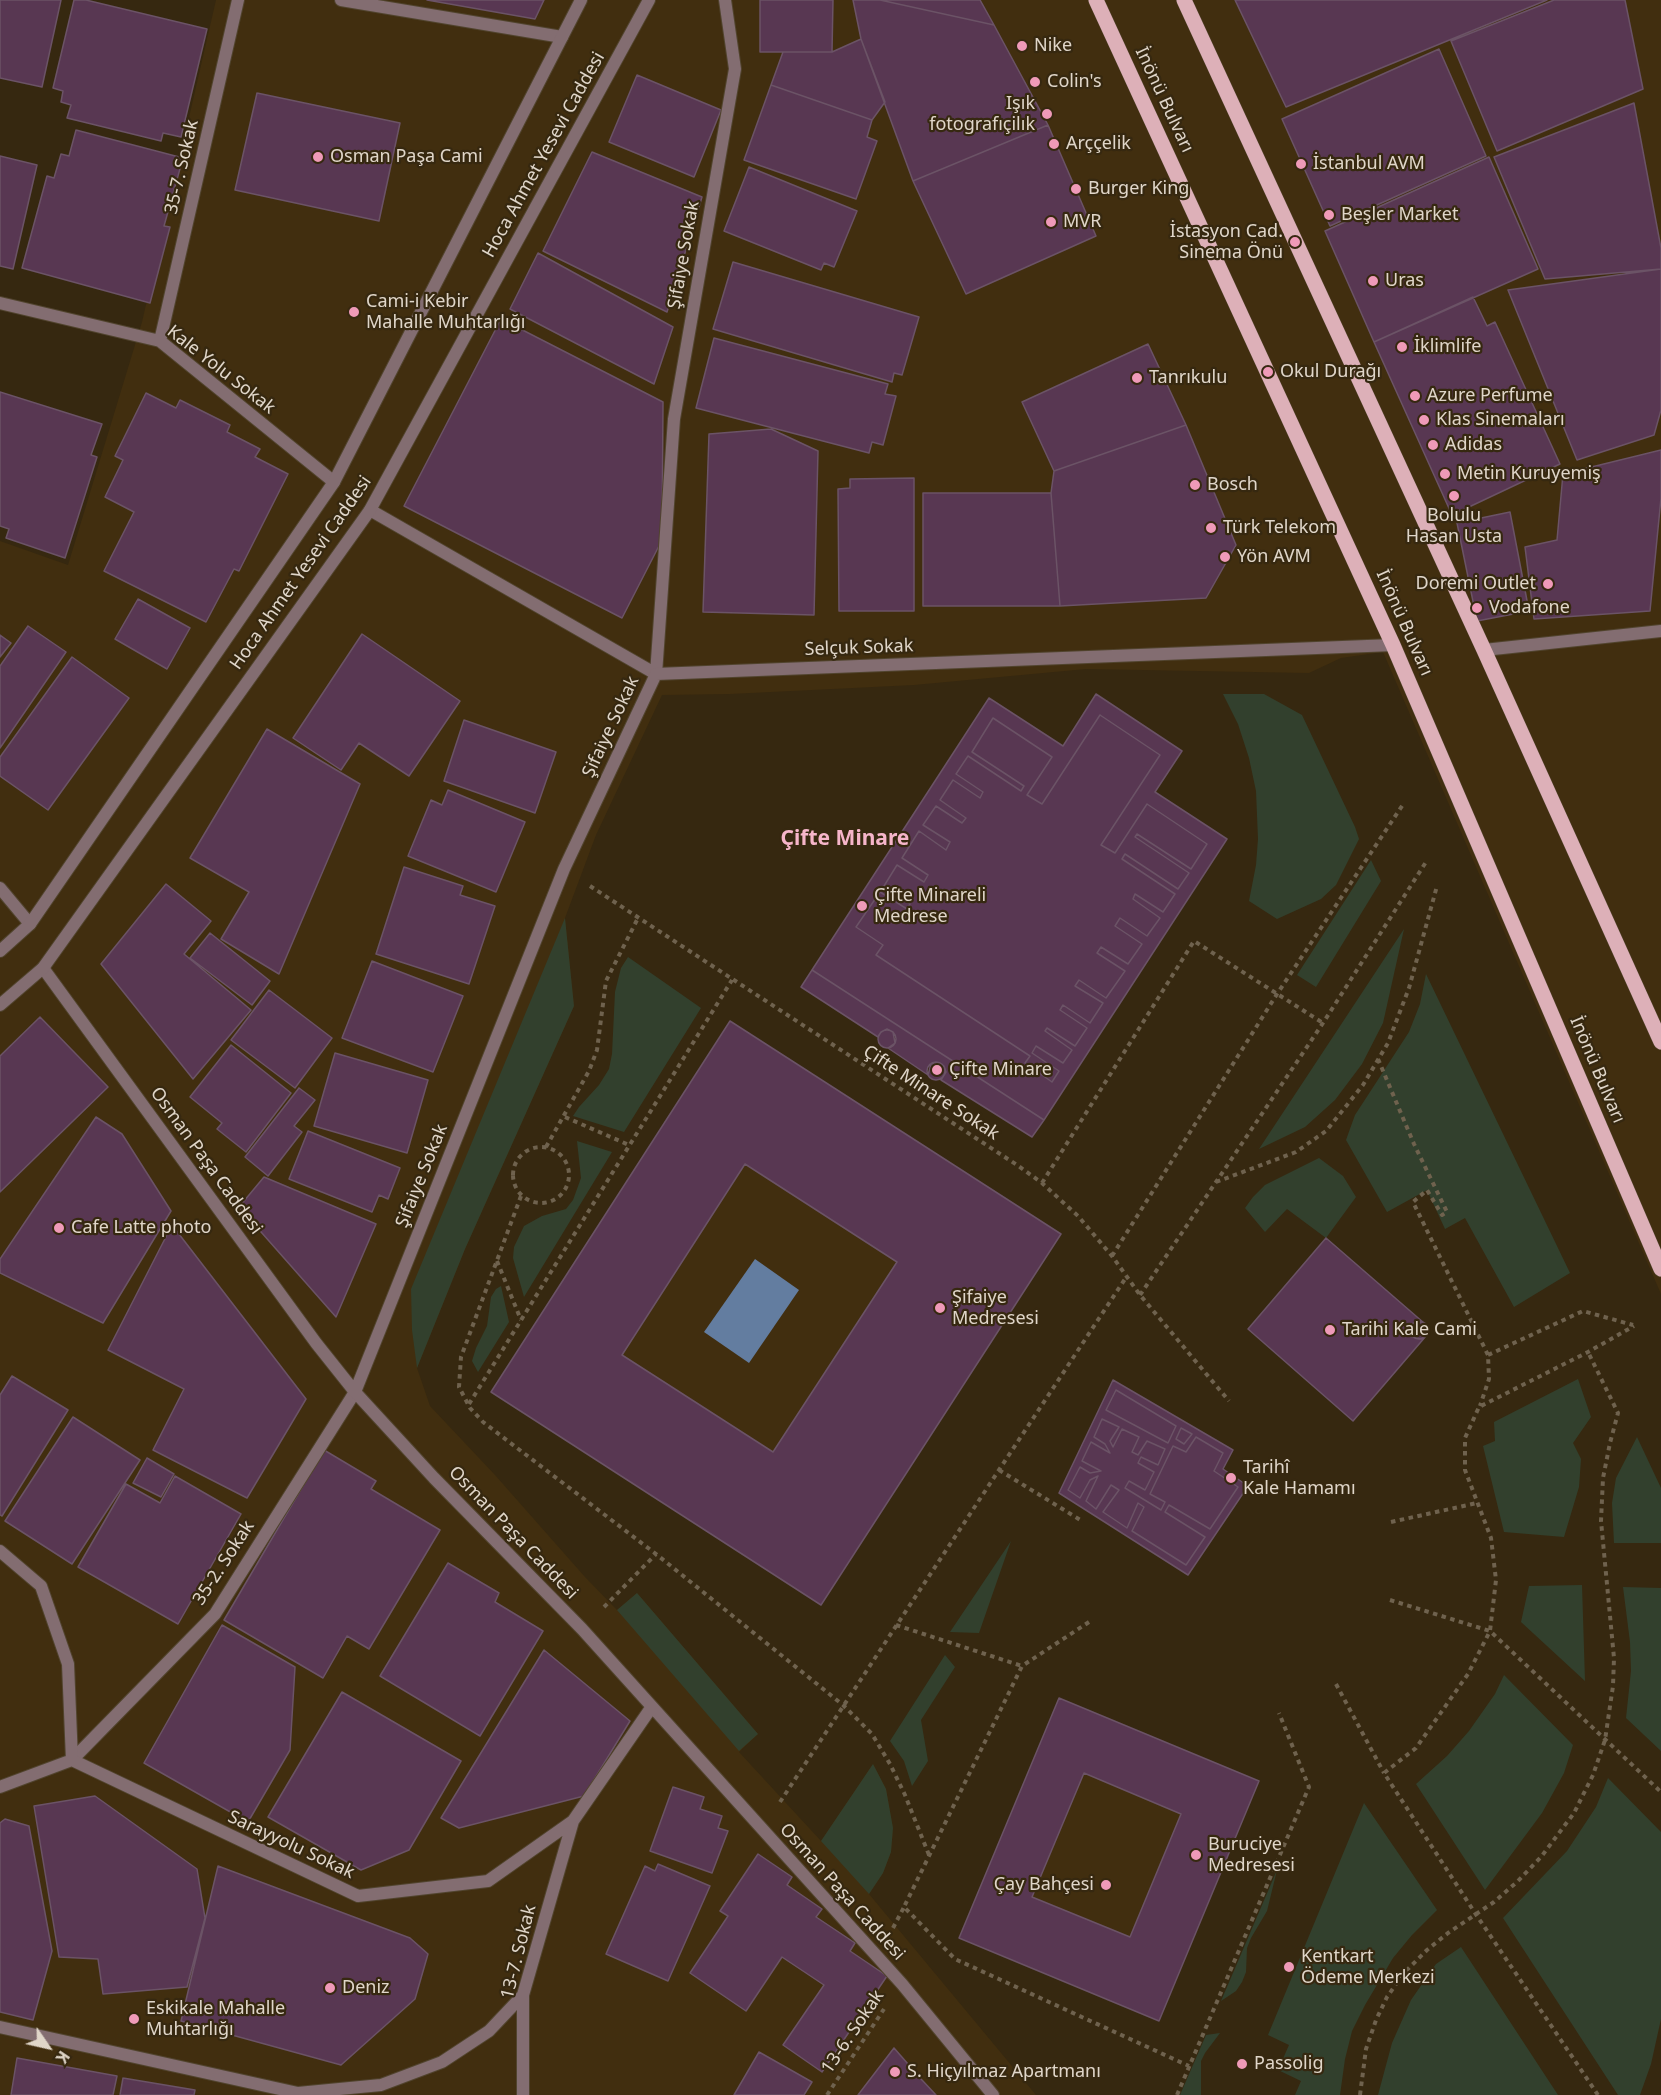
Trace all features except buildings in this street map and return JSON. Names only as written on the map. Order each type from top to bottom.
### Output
[{"type":"main road","name":"İnönü Bulvarı","points":[[1096,0],[1394,645],[1661,1269]]},
{"type":"main road","points":[[1184,0],[1484,650],[1661,1042]]},
{"type":"street","name":"35-7. Sokak","points":[[160,341],[238,0]]},
{"type":"street","points":[[341,0],[562,37]]},
{"type":"street","name":"Hoca Ahmet Yesevi Caddesi","points":[[0,951],[30,924],[334,482],[580,0]]},
{"type":"street","name":"Hoca Ahmet Yesevi Caddesi","points":[[0,1005],[44,968],[370,510],[649,0]]},
{"type":"street","name":"Şifaiye Sokak","points":[[355,1392],[564,869],[656,674],[674,419],[735,69],[725,0]]},
{"type":"street","name":"Kale Yolu Sokak","points":[[0,303],[160,341],[334,482]]},
{"type":"street","points":[[370,510],[656,674]]},
{"type":"street","points":[[1484,650],[1661,631]]},
{"type":"street","name":"Selçuk Sokak","points":[[656,674],[1394,645]]},
{"type":"street","points":[[0,888],[30,924]]},
{"type":"street","name":"Osman Paşa Caddesi","points":[[44,968],[302,1324],[355,1392],[434,1478],[582,1629],[902,1984],[993,2095]]},
{"type":"street","name":"35-2. Sokak","points":[[72,1760],[214,1614],[355,1392]]},
{"type":"street","points":[[0,1551],[41,1586],[69,1664],[72,1760],[0,1787]]},
{"type":"street","name":"Sarayyolu Sokak","points":[[72,1760],[358,1896],[488,1881],[573,1821],[651,1708]]},
{"type":"street","name":"13-7. Sokak","points":[[523,2095],[523,1995],[573,1821]]},
{"type":"street","points":[[0,2028],[297,2094],[381,2085],[442,2062],[489,2031],[523,1995]]},
{"type":"path","points":[[1112,1256],[1276,994],[1404,803]]},
{"type":"path","points":[[1140,1296],[1323,1023],[1426,862]]},
{"type":"path","name":"Çifte Minare Sokak","points":[[564,869],[1042,1183],[1078,1216],[1112,1256],[1140,1296],[1229,1401]]},
{"type":"path","points":[[1216,1182],[1296,1152],[1326,1131],[1363,1085],[1388,1043],[1409,988],[1437,886]]},
{"type":"path","points":[[546,1147],[589,1071],[597,1050],[606,981],[638,918]]},
{"type":"path","points":[[1042,1183],[1194,941],[1323,1023]]},
{"type":"path","points":[[469,1405],[732,980]]},
{"type":"path","points":[[1378,1059],[1414,1144],[1447,1212],[1442,1215],[1427,1190],[1413,1202],[1488,1355],[1489,1379],[1465,1438],[1466,1470],[1491,1538],[1496,1580],[1490,1631],[1468,1674],[1416,1748],[1384,1773]]},
{"type":"path","points":[[565,1117],[629,1145]]},
{"type":"path","points":[[537,1147],[546,1147],[563,1157],[568,1165],[568,1184],[564,1193],[548,1203],[539,1204],[521,1197],[513,1180],[515,1162],[528,1150],[537,1147]]},
{"type":"path","points":[[521,1197],[460,1357],[459,1387],[469,1405],[483,1422],[656,1554],[843,1705],[872,1734],[890,1764],[929,1855]]},
{"type":"path","points":[[497,1260],[521,1320]]},
{"type":"path","points":[[801,1768],[1126,1276]]},
{"type":"path","points":[[1479,1407],[1634,1326],[1582,1311],[1488,1355]]},
{"type":"path","points":[[1360,2095],[1366,2049],[1376,2020],[1387,1997],[1404,1972],[1427,1950],[1494,1902],[1518,1881],[1555,1840],[1574,1813],[1593,1776],[1605,1740],[1613,1686],[1614,1658],[1601,1521],[1603,1478],[1618,1413],[1588,1352]]},
{"type":"path","points":[[999,1470],[1082,1521]]},
{"type":"path","points":[[1392,1522],[1477,1503]]},
{"type":"path","points":[[582,1629],[656,1554]]},
{"type":"path","points":[[1390,1600],[1490,1631],[1661,1792]]},
{"type":"path","points":[[1089,1622],[1022,1666],[904,1907],[955,1959],[1189,2066]]},
{"type":"path","points":[[896,1625],[1022,1666]]},
{"type":"path","points":[[1336,1684],[1384,1773],[1475,1914],[1598,2095]]},
{"type":"path","points":[[1177,2095],[1309,1787],[1280,1713]]},
{"type":"path","name":"13-6. Sokak","points":[[826,2095],[902,1984]]},
{"type":"shaded area","points":[[216,0],[1661,0],[1661,1294],[1383,652],[1341,658],[1309,673],[1086,669],[914,685],[662,695],[596,835],[565,918],[574,1006],[465,1249],[417,1368],[430,1406],[495,1475],[585,1577],[617,1610],[637,1593],[758,1734],[739,1752],[821,1841],[873,1764],[886,1789],[893,1828],[891,1852],[883,1873],[869,1894],[1036,2095],[0,2095],[0,541],[68,565],[142,322]]},
{"type":"shaded area","name":"Şifaiye Medresesi","points":[[730,1021],[1061,1234],[821,1605],[491,1392]]},
{"type":"shaded area","name":"Buruciye Medresesi","points":[[1059,1698],[1259,1781],[1159,2021],[959,1938]]},
{"type":"green space","points":[[1223,694],[1264,694],[1302,715],[1359,839],[1336,885],[1321,899],[1277,919],[1249,901],[1258,839],[1256,791],[1249,758],[1238,724]]},
{"type":"green space","points":[[1371,860],[1381,881],[1316,987],[1297,975]]},
{"type":"green space","points":[[565,918],[574,1006],[465,1249],[417,1368],[412,1330],[411,1289]]},
{"type":"green space","points":[[1404,929],[1383,1023],[1362,1064],[1335,1100],[1305,1127],[1259,1149]]},
{"type":"green space","points":[[628,957],[701,1008],[624,1132],[573,1116],[609,1069],[612,1054],[615,992],[621,968]]},
{"type":"green space","points":[[1426,974],[1570,1273],[1514,1307],[1465,1218],[1445,1229],[1427,1190],[1387,1212],[1346,1140],[1355,1115],[1409,1032],[1420,1004]]},
{"type":"green space","points":[[577,1141],[612,1152],[524,1297],[513,1258],[514,1247],[524,1226],[542,1216],[566,1209],[573,1200],[581,1178]]},
{"type":"green space","points":[[1319,1158],[1343,1176],[1356,1197],[1326,1238],[1287,1209],[1265,1232],[1245,1208],[1253,1197],[1265,1185]]},
{"type":"green space","points":[[501,1286],[509,1322],[478,1372],[472,1361],[487,1326],[491,1297]]},
{"type":"green space","points":[[1578,1379],[1591,1417],[1573,1443],[1581,1459],[1579,1487],[1564,1537],[1504,1532],[1483,1446],[1495,1441],[1494,1422]]},
{"type":"green space","points":[[1637,1437],[1661,1488],[1661,1543],[1614,1543],[1612,1503],[1616,1478]]},
{"type":"green space","points":[[1011,1541],[979,1633],[950,1632]]},
{"type":"green space","points":[[1582,1585],[1585,1681],[1521,1622],[1529,1586]]},
{"type":"green space","points":[[1623,1587],[1661,1588],[1661,1751],[1626,1718],[1631,1671]]},
{"type":"green space","points":[[637,1593],[758,1734],[739,1751],[617,1610]]},
{"type":"green space","points":[[945,1655],[955,1667],[921,1720],[928,1761],[912,1786],[904,1761],[890,1741]]},
{"type":"green space","points":[[1504,1675],[1573,1745],[1564,1773],[1542,1813],[1485,1890],[1416,1784],[1447,1756],[1469,1731],[1495,1694]]},
{"type":"green space","points":[[873,1764],[886,1789],[893,1828],[891,1852],[883,1873],[869,1894],[821,1841]]},
{"type":"green space","points":[[1608,1778],[1661,1832],[1661,2019],[1651,2064],[1640,2095],[1618,2095],[1503,1918],[1567,1851],[1596,1807]]},
{"type":"green space","points":[[1364,1803],[1437,1910],[1393,1958],[1365,2005],[1352,2031],[1340,2095],[1295,2095],[1301,2081],[1278,2070],[1289,2045],[1268,2035]]},
{"type":"green space","points":[[1277,1870],[1267,1911],[1247,1948],[1246,1972],[1242,1982],[1236,1991],[1221,2001]]},
{"type":"green space","points":[[1461,1947],[1558,2095],[1378,2095],[1392,2043],[1411,2000],[1436,1964]]},
{"type":"green space","points":[[1220,2033],[1201,2061],[1201,2095],[1180,2095],[1206,2035]]},
{"type":"water","points":[[755,1259],[799,1290],[749,1363],[704,1332]]},
{"type":"place","name":"Nike","points":[[1022,46]]},
{"type":"place","name":"Colin's","points":[[1035,82]]},
{"type":"place","name":"Işık fotografıçilık","points":[[1047,114]]},
{"type":"place","name":"Arççelik","points":[[1054,144]]},
{"type":"place","name":"Osman Paşa Cami","points":[[318,157]]},
{"type":"place","name":"İstanbul AVM","points":[[1301,164]]},
{"type":"place","name":"Burger King","points":[[1076,189]]},
{"type":"place","name":"Beşler Market","points":[[1329,215]]},
{"type":"place","name":"MVR","points":[[1051,222]]},
{"type":"place","name":"İstasyon Cad. Sinema Önü","points":[[1295,242]]},
{"type":"place","name":"Uras","points":[[1373,281]]},
{"type":"place","name":"Cami-i Kebir Mahalle Muhtarlığı","points":[[354,312]]},
{"type":"place","name":"İklimlife","points":[[1402,347]]},
{"type":"place","name":"Okul Durağı","points":[[1268,372]]},
{"type":"place","name":"Tanrıkulu","points":[[1137,378]]},
{"type":"place","name":"Azure Perfume","points":[[1415,396]]},
{"type":"place","name":"Klas Sinemaları","points":[[1424,420]]},
{"type":"place","name":"Adidas","points":[[1433,445]]},
{"type":"place","name":"Metin Kuruyemiş","points":[[1445,474]]},
{"type":"place","name":"Bosch","points":[[1195,485]]},
{"type":"place","name":"Bolulu Hasan Usta","points":[[1454,496]]},
{"type":"place","name":"Türk Telekom","points":[[1211,528]]},
{"type":"place","name":"Yön AVM","points":[[1225,557]]},
{"type":"place","name":"Doremi Outlet","points":[[1548,584]]},
{"type":"place","name":"Vodafone","points":[[1477,608]]},
{"type":"place","name":"Çifte Minareli Medrese","points":[[862,906]]},
{"type":"place","name":"Çifte Minare","points":[[937,1070]]},
{"type":"place","name":"Cafe Latte photo","points":[[59,1228]]},
{"type":"place","name":"Şifaiye Medresesi","points":[[940,1308]]},
{"type":"place","name":"Tarihi Kale Cami","points":[[1330,1330]]},
{"type":"place","name":"Tarihî Kale Hamamı","points":[[1231,1478]]},
{"type":"place","name":"Buruciye Medresesi","points":[[1196,1855]]},
{"type":"place","name":"Çay Bahçesi","points":[[1106,1885]]},
{"type":"place","name":"Kentkart Ödeme Merkezi","points":[[1289,1967]]},
{"type":"place","name":"Deniz","points":[[330,1988]]},
{"type":"place","name":"Eskikale Mahalle Muhtarlığı","points":[[134,2019]]},
{"type":"place","name":"Passolig","points":[[1242,2064]]},
{"type":"place","name":"S. Hiçyılmaz Apartmanı","points":[[895,2072]]},
{"type":"district","name":"Çifte Minare","points":[[845,839]]}]
